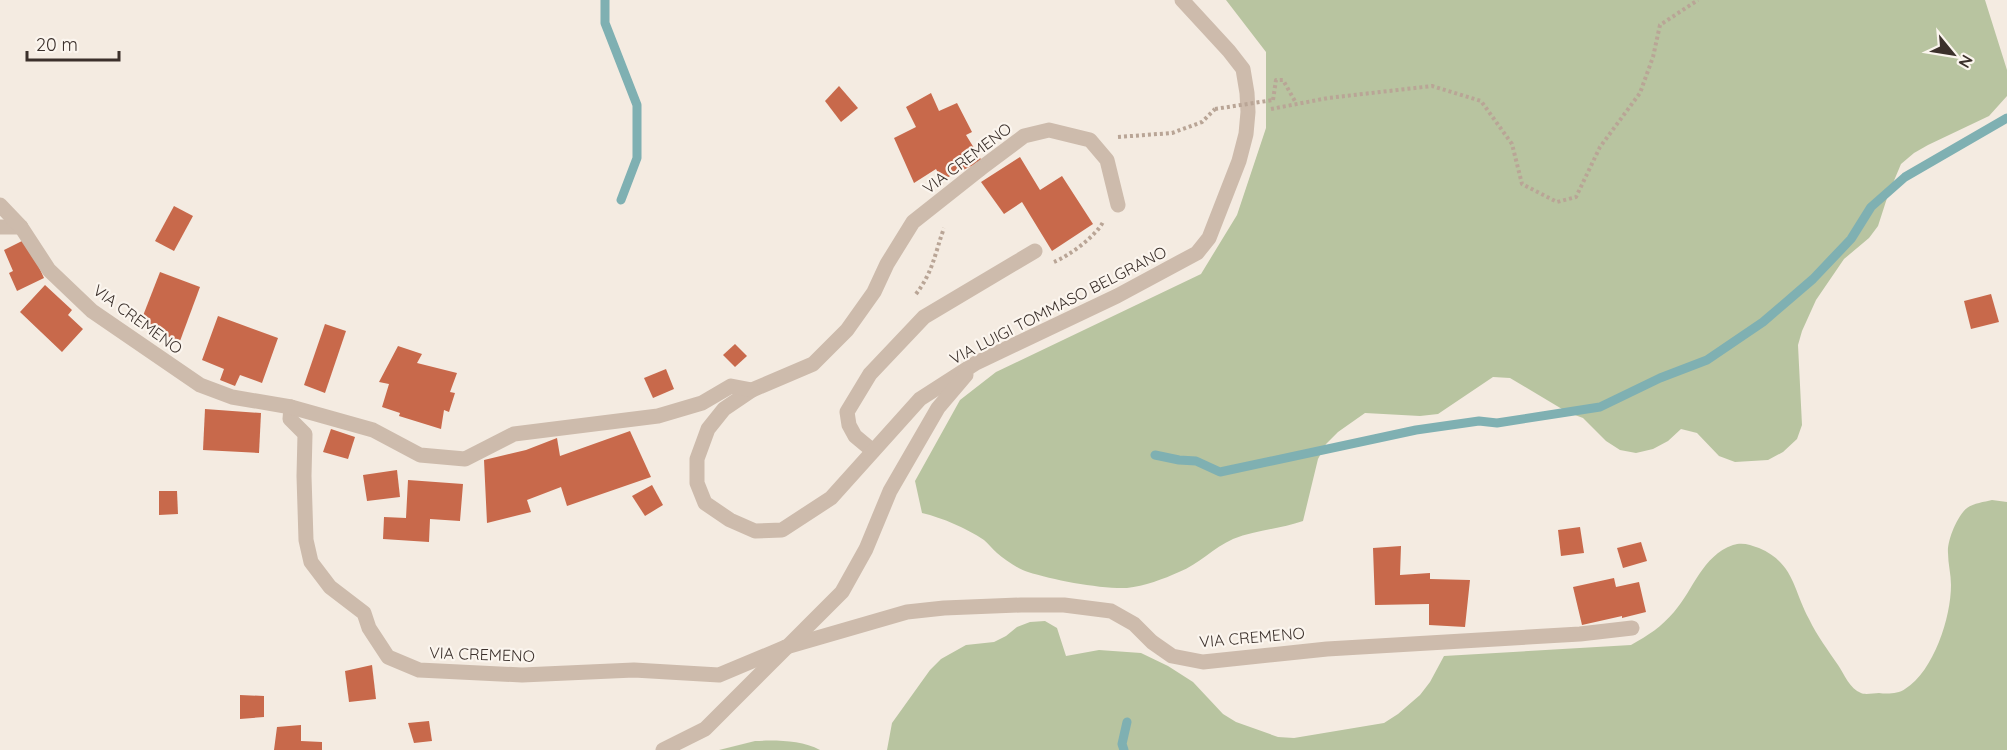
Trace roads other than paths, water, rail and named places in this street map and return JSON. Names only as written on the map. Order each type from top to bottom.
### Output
[{"type":"street","name":"VIA LUIGI TOMMASO BELGRANO","points":[[752,390],[724,409],[708,429],[697,459],[697,483],[705,503],[730,520],[755,531],[782,530],[831,498],[920,399],[976,363],[1118,297],[1197,253],[1209,238],[1239,161],[1246,134],[1247,93],[1243,69],[1182,0]]},
{"type":"street","name":"VIA CREMENO","points":[[0,206],[21,227],[49,270],[92,311],[200,385],[232,397],[291,407],[373,430],[420,455],[465,459],[514,434],[658,416],[702,403],[731,387],[752,390],[813,364],[847,330],[874,292],[887,264],[913,222],[1024,136],[1049,130],[1090,140],[1107,159],[1117,200]]},
{"type":"street","points":[[0,227],[21,227]]},
{"type":"street","points":[[873,450],[855,436],[849,425],[847,412],[870,374],[924,317],[1035,251]]},
{"type":"street","name":"VIA CREMENO","points":[[663,750],[705,729],[842,592],[866,549],[890,491],[938,408],[976,363]]},
{"type":"street","name":"VIA CREMENO","points":[[291,407],[290,419],[305,434],[306,540],[311,562],[330,587],[364,613],[369,628],[388,657],[419,670],[522,675],[634,670],[719,675],[786,647],[907,612],[1021,604],[1064,605],[1111,611],[1134,624],[1152,642],[1172,656],[1203,662],[1327,649],[1580,634],[1632,628]]},
{"type":"waterway","points":[[605,0],[605,23],[637,105],[637,158],[621,200]]},
{"type":"waterway","points":[[1155,455],[1196,461],[1220,472],[1416,430],[1479,421],[1497,423],[1600,407],[1660,378],[1707,360],[1763,322],[1813,279],[1851,239],[1871,207],[1905,177],[2007,118]]},
{"type":"waterway","points":[[1124,750],[1122,744],[1127,722]]}]
